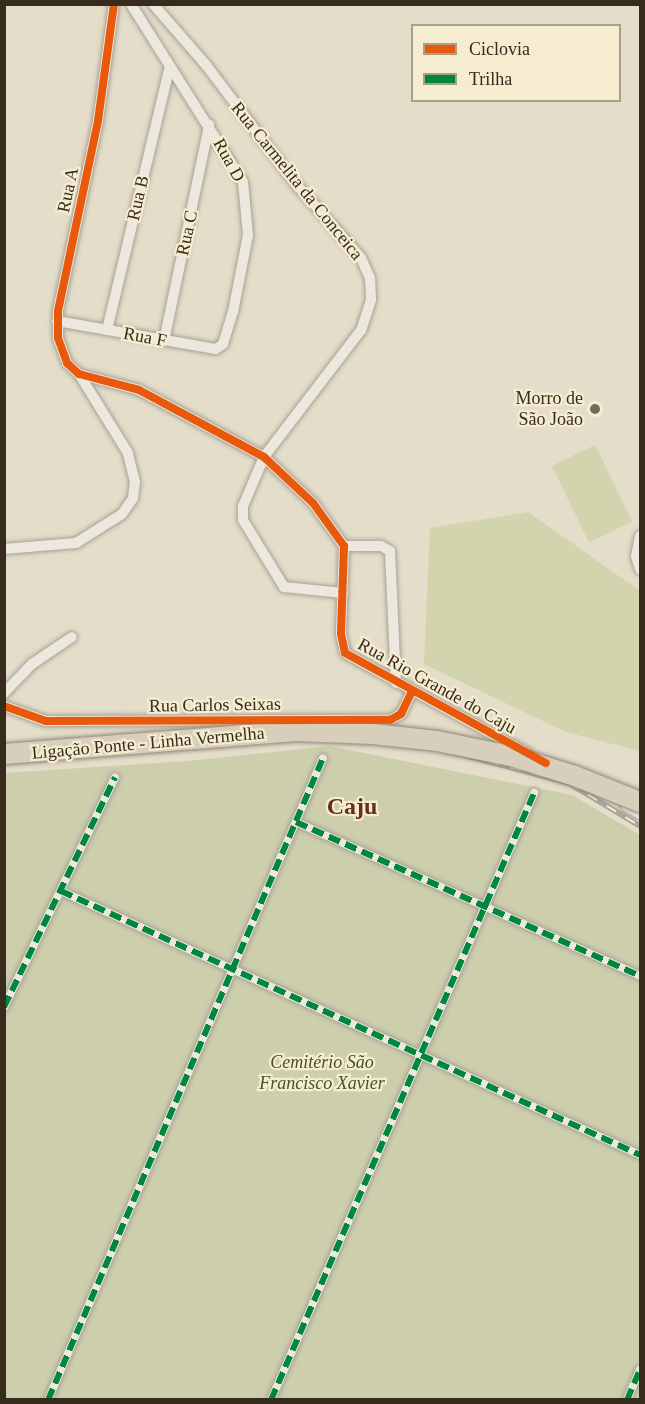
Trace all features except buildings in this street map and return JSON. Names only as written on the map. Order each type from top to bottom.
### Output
[{"type":"highway","name":"Ligação Ponte - Linha Vermelha","points":[[4,754],[296,731],[373,734],[443,742],[511,756],[575,776],[633,804]]},
{"type":"street","name":"Rua A","points":[[4,549],[76,543],[122,514],[133,498],[135,482],[128,453],[79,374],[62,354],[57,321],[98,121],[114,4]]},
{"type":"street","name":"Rua D","points":[[131,4],[240,174],[249,219],[241,278],[225,337]]},
{"type":"street","name":"Rua Carmelita da Conceica","points":[[153,4],[206,65],[296,184],[361,258],[370,278],[371,300],[361,330],[264,457],[243,506],[243,520],[284,587],[343,592]]},
{"type":"street","name":"Rua B","points":[[107,330],[170,66]]},
{"type":"street","name":"Rua C","points":[[164,341],[209,125]]},
{"type":"street","name":"Rua F","points":[[57,321],[216,349],[225,337]]},
{"type":"street","points":[[79,374],[139,390],[264,457],[313,503],[344,546],[381,546],[390,551],[396,683]]},
{"type":"street","points":[[640,536],[636,556],[640,568]]},
{"type":"street","name":"Rua Rio Grande do Caju","points":[[344,546],[341,634],[345,653],[396,683],[546,763]]},
{"type":"street","points":[[4,693],[32,664],[72,637]]},
{"type":"street","name":"Rua Carlos Seixas","points":[[4,706],[46,721],[390,720],[401,714],[412,691]]},
{"type":"street","points":[[48,1400],[323,758]]},
{"type":"street","points":[[4,1006],[115,777]]},
{"type":"street","points":[[271,1400],[422,1057],[534,793]]},
{"type":"street","points":[[633,804],[640,814]]},
{"type":"street","points":[[296,822],[485,909],[640,976]]},
{"type":"street","points":[[61,891],[232,971],[640,1155]]},
{"type":"street","points":[[627,1400],[640,1370]]},
{"type":"green space","points":[[595,445],[632,521],[589,542],[552,466]]},
{"type":"green space","points":[[528,512],[640,591],[640,751],[566,732],[424,664],[430,528]]},
{"type":"green space","name":"Cemitério São Francisco Xavier","points":[[329,746],[572,795],[640,835],[640,1399],[5,1400],[5,773],[188,761]]},
{"type":"railway","points":[[4,747],[183,743],[261,735],[364,735],[404,739],[569,783],[640,826]]},
{"type":"marked path","points":[[48,1400],[323,758]]},
{"type":"marked path","points":[[4,1007],[115,777]]},
{"type":"marked path","points":[[271,1400],[534,793]]},
{"type":"marked path","points":[[296,822],[640,976]]},
{"type":"marked path","points":[[61,891],[640,1155]]},
{"type":"marked path","points":[[627,1400],[640,1370]]},
{"type":"cycle path","points":[[114,4],[98,121],[58,311],[58,338],[67,363],[79,374],[139,390],[264,457],[313,503],[344,546],[341,634],[345,653],[546,763]]},
{"type":"cycle path","points":[[4,706],[46,721],[390,720],[401,714],[412,691]]},
{"type":"place","name":"Morro de São João","points":[[595,409]]},
{"type":"district","name":"Caju","points":[[352,807]]}]
